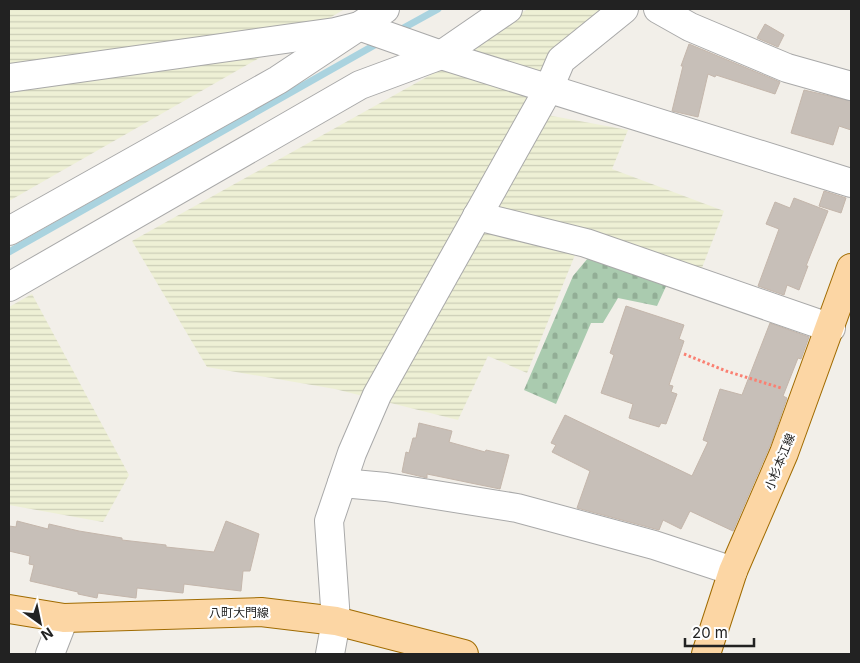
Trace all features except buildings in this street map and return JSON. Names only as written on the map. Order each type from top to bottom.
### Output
[{"type":"main road","name":"小杉本江線","points":[[706,654],[733,571],[784,454],[831,328],[851,268]]},
{"type":"main road","name":"八町大門線","points":[[9,609],[64,618],[261,612],[336,620],[464,654]]},
{"type":"street","points":[[9,231],[278,80],[385,9]]},
{"type":"street","points":[[9,287],[360,85],[442,55],[508,9]]},
{"type":"street","points":[[330,654],[336,620],[329,522],[352,453],[378,395],[548,88],[561,60],[624,9]]},
{"type":"street","points":[[658,9],[690,27],[787,68],[851,86]]},
{"type":"street","points":[[9,78],[335,32],[359,26],[442,55],[851,182]]},
{"type":"street","points":[[477,216],[586,243],[831,328]]},
{"type":"street","points":[[342,483],[386,487],[517,508],[654,545],[733,571]]},
{"type":"street","points":[[50,654],[64,618]]},
{"type":"path","points":[[684,354],[726,371],[806,396]]},
{"type":"green space","points":[[9,9],[345,9],[9,201]]},
{"type":"green space","points":[[528,9],[605,9],[545,72],[520,110],[628,130],[612,169],[724,211],[700,273],[586,228],[527,373],[488,356],[458,420],[335,389],[207,367],[132,241],[434,73],[486,33]]},
{"type":"green space","points":[[588,258],[668,282],[657,306],[618,298],[603,323],[591,323],[556,404],[524,390],[573,276]]},
{"type":"green space","points":[[32,294],[129,475],[103,522],[9,505],[9,307]]},
{"type":"waterway","points":[[398,31],[438,9]]},
{"type":"waterway","points":[[9,252],[380,42]]}]
